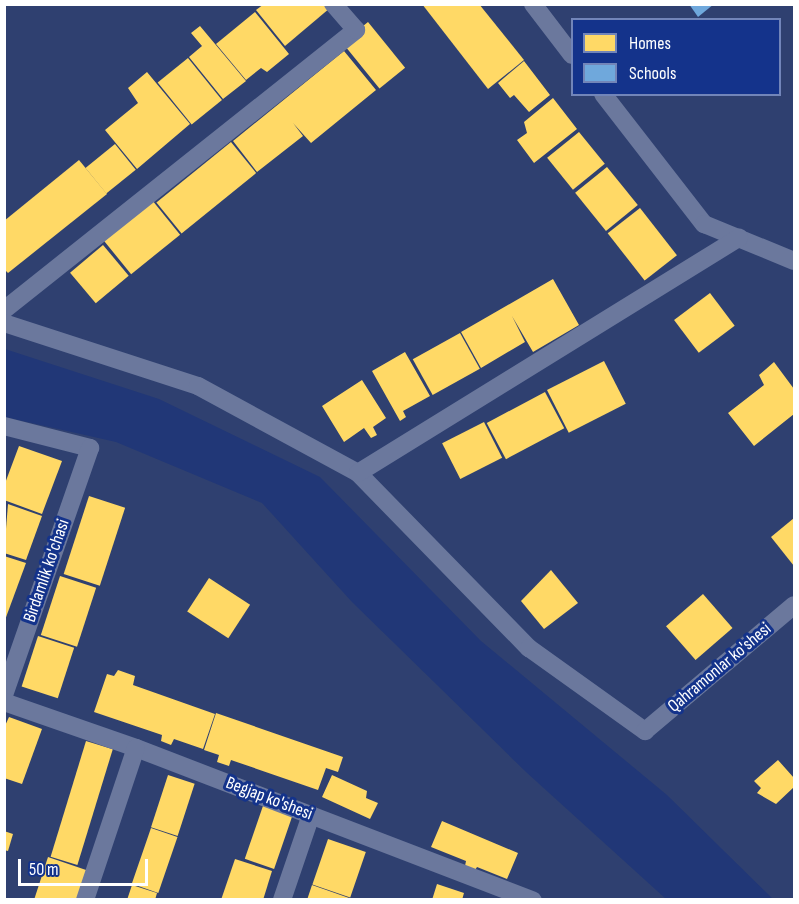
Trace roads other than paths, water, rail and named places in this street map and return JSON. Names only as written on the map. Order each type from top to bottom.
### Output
[{"type":"street","points":[[4,310],[356,30],[333,4]]},
{"type":"street","points":[[533,4],[571,52]]},
{"type":"street","points":[[605,96],[704,224],[795,261]]},
{"type":"street","points":[[4,323],[198,386],[358,473],[739,238]]},
{"type":"street","name":"Birdamlik ko'chasi","points":[[4,426],[90,448],[4,695]]},
{"type":"street","name":"Qahramonlar ko'shesi","points":[[358,473],[529,648],[645,731],[795,605]]},
{"type":"street","name":"Begjap ko'shesi","points":[[4,702],[136,748],[311,815],[494,893],[533,900]]},
{"type":"street","points":[[85,900],[136,748]]},
{"type":"street","points":[[282,900],[311,815]]},
{"type":"water","points":[[5,349],[159,399],[320,477],[481,641],[667,795],[773,899],[666,899],[526,772],[352,602],[262,503],[116,442],[5,417]]}]
